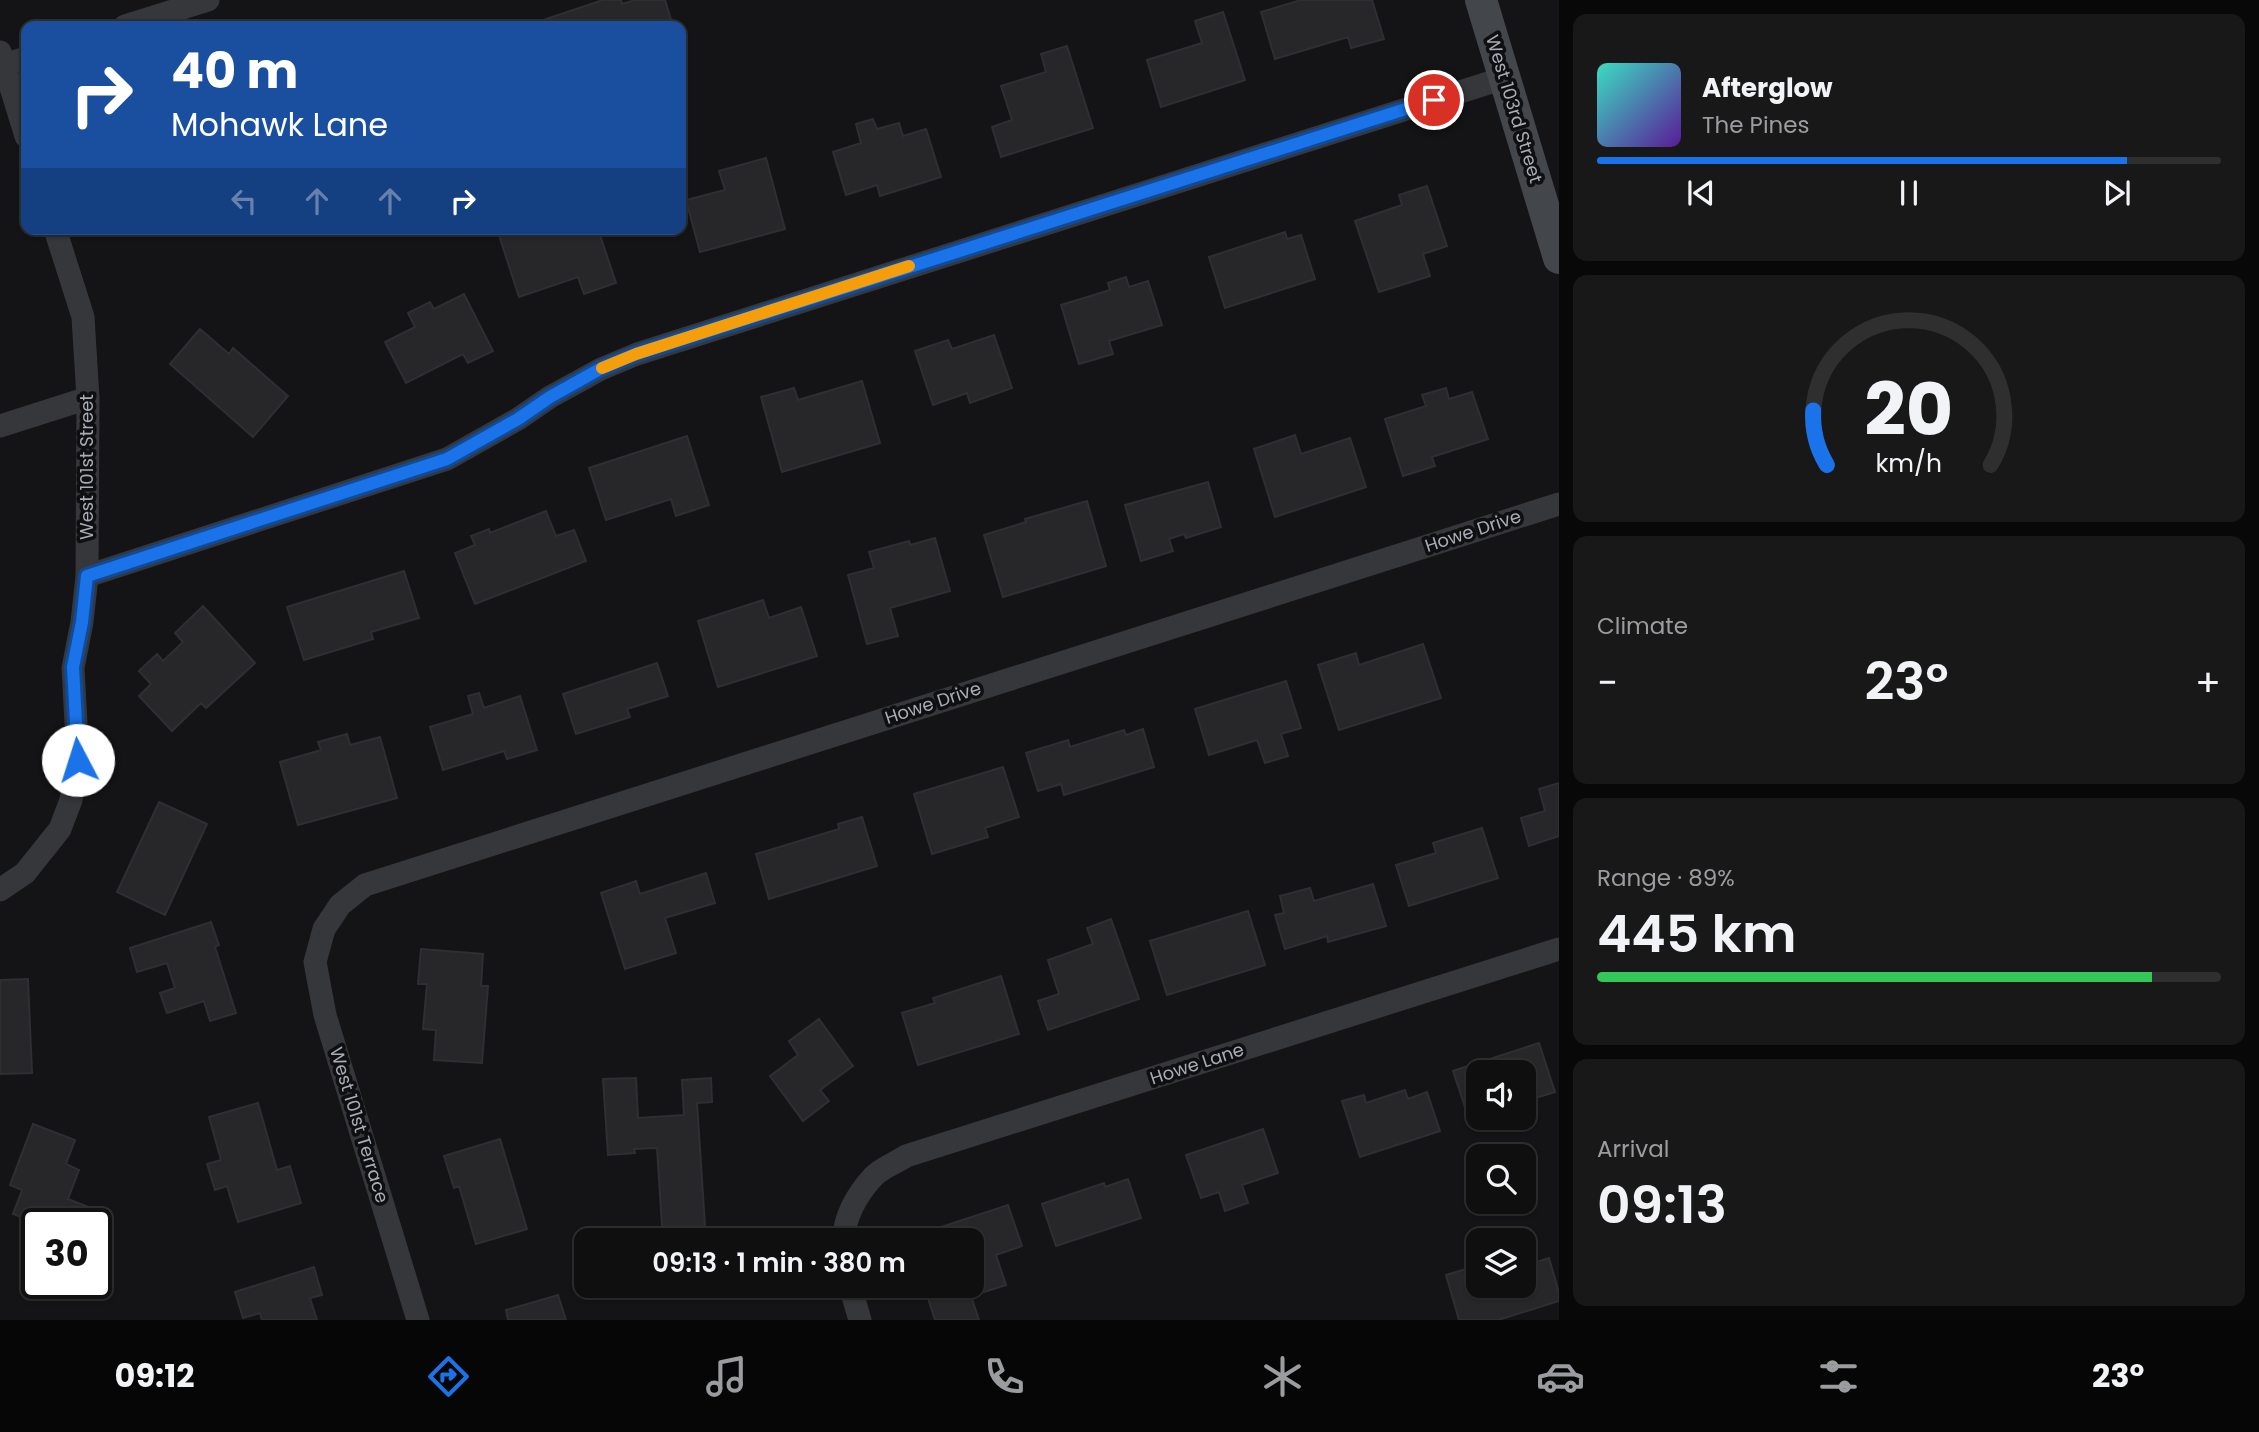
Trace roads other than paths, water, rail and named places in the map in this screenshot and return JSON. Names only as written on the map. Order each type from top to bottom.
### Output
[{"type":"main road","name":"West 103rd Street","points":[[1481,0],[1559,257]]},
{"type":"street","points":[[141,21],[208,0]]},
{"type":"street","points":[[21,58],[2,59],[21,120]]},
{"type":"street","points":[[87,576],[447,459],[600,369],[636,354],[1504,78]]},
{"type":"street","name":"West 101st Street","points":[[0,890],[25,873],[60,829],[71,800],[78,760],[73,667],[87,576],[88,398],[83,317],[57,235]]},
{"type":"street","points":[[0,426],[88,398]]},
{"type":"street","name":"Howe Drive","points":[[324,929],[340,905],[365,885],[1559,504]]},
{"type":"street","name":"West 101st Terrace","points":[[324,929],[315,962],[325,1015],[418,1320]]},
{"type":"street","name":"Howe Lane","points":[[845,1228],[852,1206],[874,1175],[906,1156],[1559,949]]},
{"type":"street","points":[[854,1298],[860,1320]]}]
